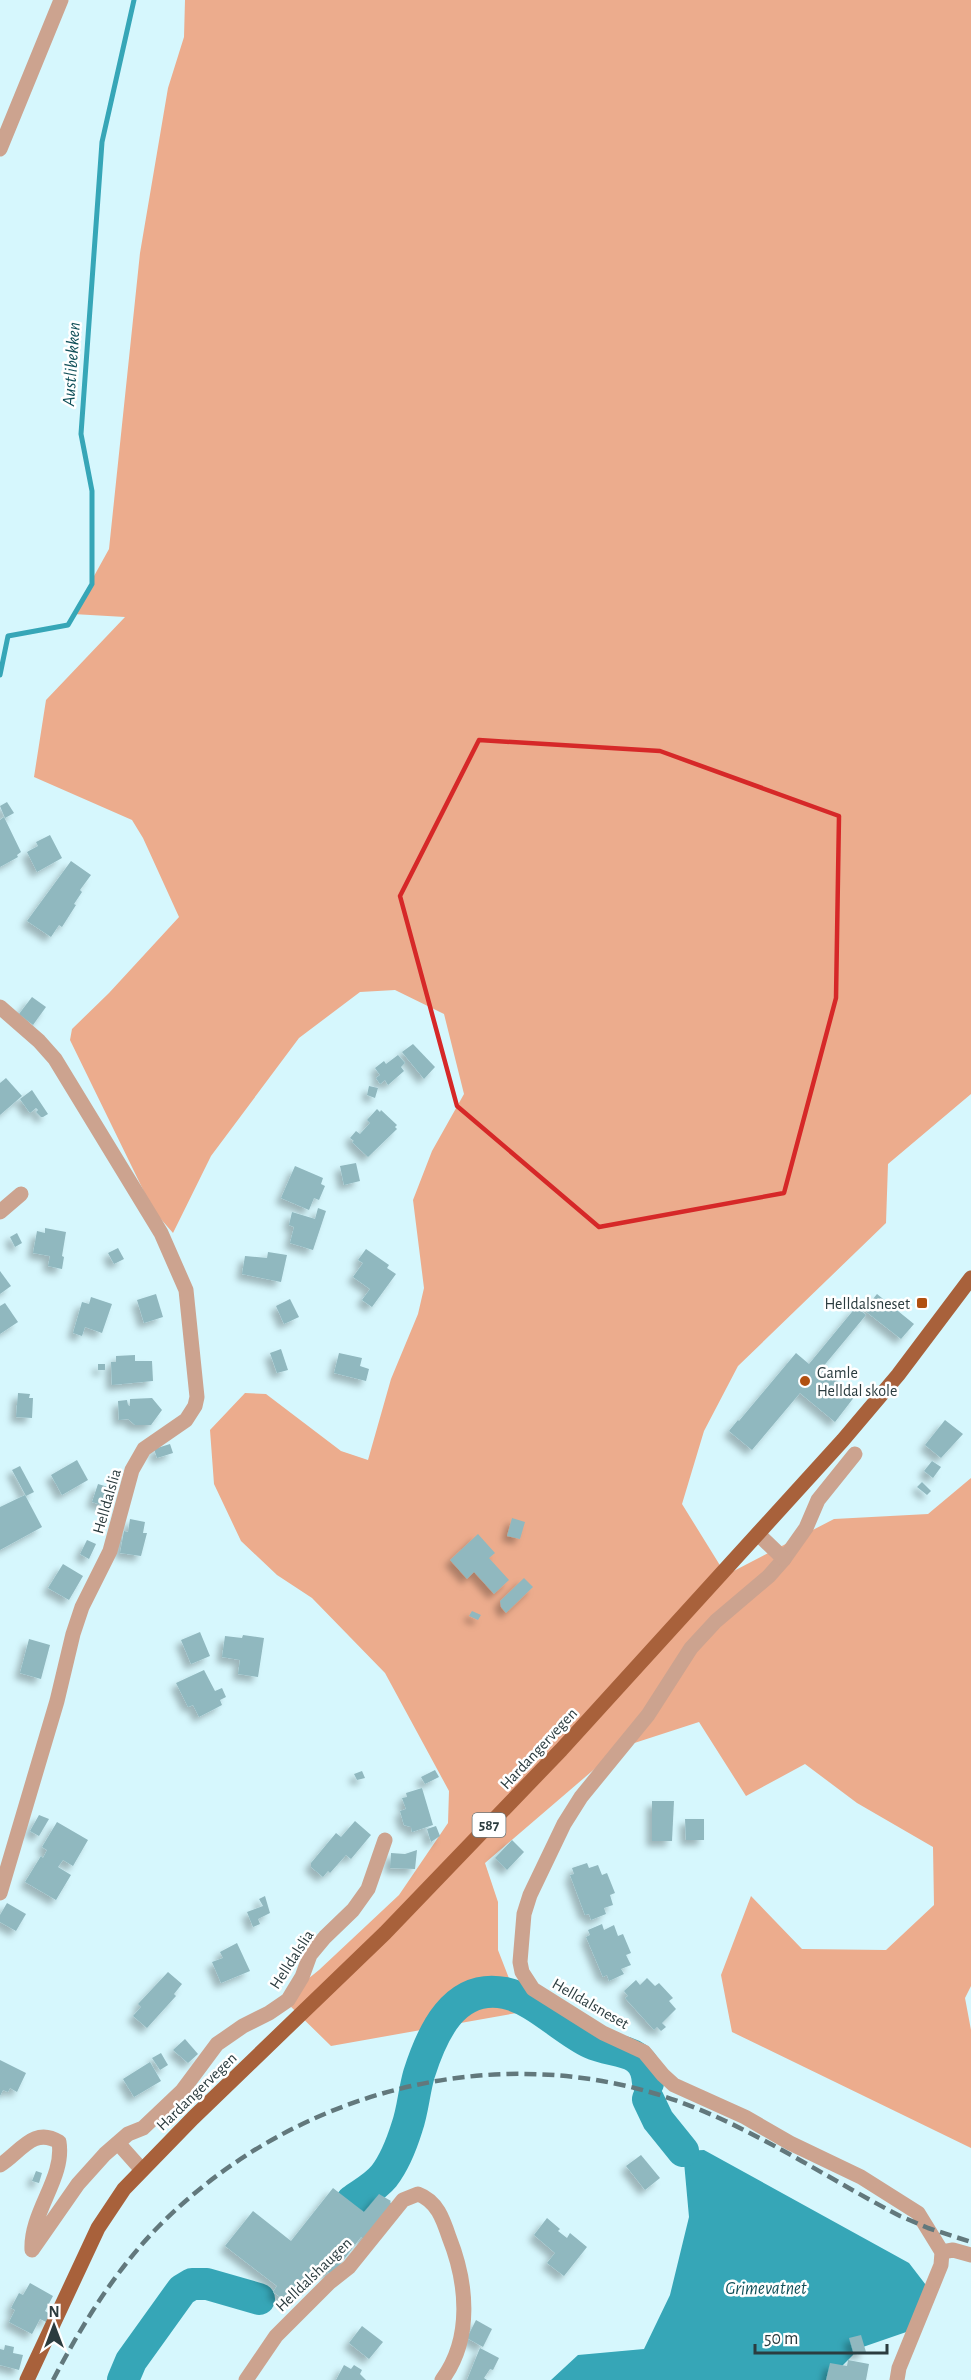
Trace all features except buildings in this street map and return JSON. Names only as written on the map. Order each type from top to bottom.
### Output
[{"type":"main road","name":"Hardangervegen","points":[[27,2380],[98,2228],[124,2189],[193,2118],[385,1933],[561,1750],[843,1440],[898,1375],[971,1278]]},
{"type":"street","points":[[0,149],[61,0]]},
{"type":"street","name":"Helldalslia","points":[[0,1006],[39,1041],[55,1059],[161,1233],[186,1290],[197,1397],[195,1406],[186,1420],[144,1449],[132,1470],[110,1551],[82,1607],[73,1634],[57,1701],[0,1893]]},
{"type":"street","points":[[0,1212],[21,1194]]},
{"type":"street","name":"Helldalsneset","points":[[855,1454],[818,1500],[806,1528],[784,1559],[769,1576],[716,1621],[691,1648],[648,1715],[581,1797],[564,1824],[530,1895],[520,1939],[522,1972],[533,1989],[556,2005],[603,2033],[644,2052],[674,2085],[745,2117],[790,2143],[861,2177],[907,2205],[924,2220],[942,2252]]},
{"type":"street","points":[[758,1534],[784,1559]]},
{"type":"street","name":"Helldalslia","points":[[0,2165],[36,2137],[49,2136],[58,2142],[61,2152],[59,2161],[33,2230],[32,2250],[78,2184],[128,2134],[143,2128],[182,2091],[217,2044],[288,2000],[302,1977],[310,1956],[325,1937],[353,1910],[368,1889],[385,1840]]},
{"type":"street","points":[[118,2143],[142,2170]]},
{"type":"street","name":"Helldalshaugen","points":[[246,2380],[276,2336],[330,2282],[357,2259],[403,2200],[417,2193],[435,2206],[441,2214],[458,2261],[464,2296],[460,2338],[452,2363],[442,2380]]},
{"type":"street","points":[[897,2380],[899,2368],[941,2265],[942,2252],[953,2250],[971,2255]]},
{"type":"highlighted area","points":[[479,740],[660,751],[839,816],[836,998],[784,1193],[599,1227],[457,1106],[400,896]]},
{"type":"shaded area","points":[[185,0],[971,0],[971,1094],[888,1164],[886,1223],[738,1366],[704,1431],[682,1504],[726,1575],[834,1519],[928,1514],[971,1478],[971,1986],[965,1998],[971,2030],[971,2148],[732,2032],[721,1975],[751,1896],[802,1949],[886,1950],[934,1905],[933,1847],[857,1803],[805,1764],[746,1796],[699,1722],[619,1748],[485,1863],[498,1902],[498,1950],[522,2012],[331,2046],[283,1999],[319,1970],[399,1895],[448,1823],[449,1791],[385,1673],[312,1598],[277,1575],[241,1541],[214,1484],[210,1430],[245,1393],[266,1394],[341,1451],[368,1460],[391,1379],[418,1314],[424,1288],[413,1200],[432,1151],[464,1094],[444,1014],[395,990],[360,992],[299,1038],[211,1156],[173,1233],[153,1210],[70,1040],[72,1029],[109,993],[179,917],[143,838],[132,820],[34,777],[46,700],[125,617],[73,614],[109,549],[140,253],[168,88],[184,37]]},
{"type":"water","name":"Grimevatnet","points":[[704,2150],[909,2263],[929,2289],[915,2329],[860,2348],[828,2380],[551,2380],[578,2355],[644,2349],[670,2295],[689,2217],[683,2151]]},
{"type":"waterway","name":"Austlibekken","points":[[0,675],[8,636],[68,625],[92,584],[92,491],[81,434],[102,142],[134,0]]},
{"type":"waterway","points":[[352,2201],[377,2183],[391,2165],[407,2127],[424,2058],[438,2028],[459,2003],[472,1996],[487,1992],[516,1996],[591,2043],[635,2057],[642,2063],[648,2083]]},
{"type":"waterway","points":[[648,2099],[658,2120],[683,2151]]},
{"type":"waterway","points":[[123,2380],[131,2361],[182,2290],[192,2284],[207,2284],[259,2299]]},
{"type":"railway","points":[[53,2380],[87,2319],[127,2262],[158,2227],[209,2182],[264,2144],[324,2114],[387,2092],[453,2079],[519,2074],[586,2079],[653,2093],[686,2104],[748,2132],[900,2216],[971,2242]]},
{"type":"place","name":"Helldalsneset","points":[[922,1303]]},
{"type":"place","name":"Gamle Helldal skole","points":[[805,1381]]}]
